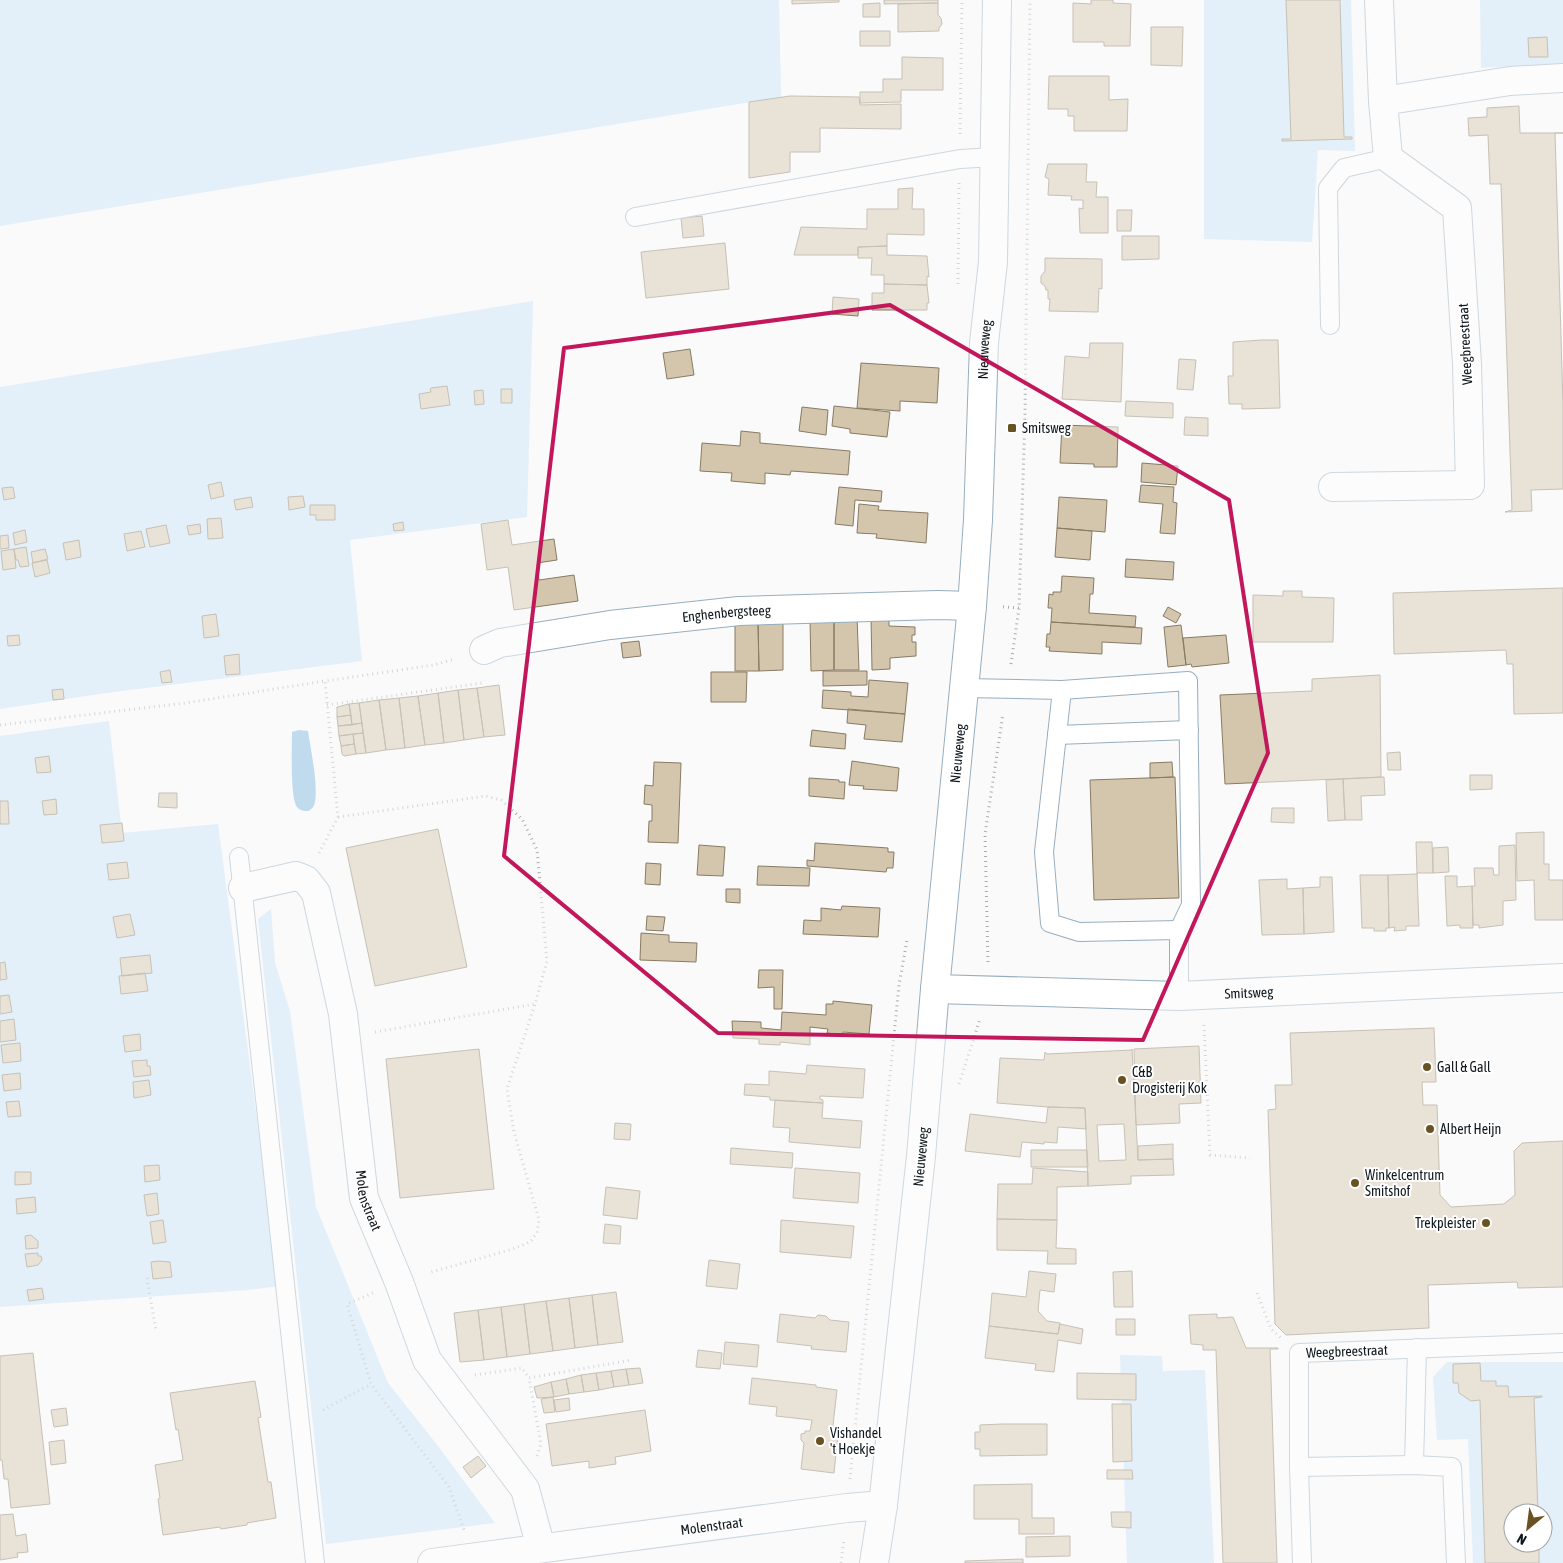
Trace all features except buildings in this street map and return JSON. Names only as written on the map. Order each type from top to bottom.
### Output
[{"type":"street","name":"Nieuweweg","points":[[874,1563],[883,1505],[921,1156],[972,606],[978,520],[984,343],[993,262],[997,0]]},
{"type":"street","points":[[1378,0],[1388,158]]},
{"type":"street","points":[[1383,101],[1510,81],[1563,78]]},
{"type":"street","name":"Weegbreestraat","points":[[1333,487],[1470,485],[1467,364],[1457,208],[1388,158]]},
{"type":"street","name":"Enghenbergsteeg","points":[[492,646],[610,625],[739,611],[938,605],[972,606]]},
{"type":"street","points":[[243,888],[296,876],[306,880]]},
{"type":"street","name":"Molenstraat","points":[[306,880],[316,893],[340,1004],[346,1037],[364,1198],[427,1360],[525,1489],[541,1548]]},
{"type":"street","name":"Smitsweg","points":[[935,989],[1191,996],[1563,978]]},
{"type":"street","name":"Molenstraat","points":[[432,1563],[847,1508],[883,1505]]},
{"type":"lane","points":[[635,217],[960,159],[995,157]]},
{"type":"lane","points":[[1330,325],[1328,188],[1344,168],[1388,158]]},
{"type":"lane","points":[[964,688],[1062,690],[1188,681],[1191,905],[1179,930],[1191,996]]},
{"type":"lane","points":[[1062,690],[1044,852],[1050,924],[1079,932],[1179,930]]},
{"type":"lane","points":[[1057,736],[1189,730]]},
{"type":"lane","points":[[239,857],[315,1563]]},
{"type":"lane","name":"Weegbreestraat","points":[[1302,1563],[1299,1467],[1299,1353],[1563,1343]]},
{"type":"lane","points":[[1414,1465],[1417,1348]]},
{"type":"lane","points":[[1299,1467],[1452,1466],[1456,1563]]},
{"type":"path","points":[[958,286],[962,0]]},
{"type":"path","points":[[989,991],[985,834],[1019,608],[1024,473],[1030,0]]},
{"type":"path","points":[[0,725],[186,703],[434,664],[492,646]]},
{"type":"path","points":[[328,705],[482,683],[492,646]]},
{"type":"path","points":[[306,880],[338,817],[325,681]]},
{"type":"path","points":[[338,817],[486,796],[501,800],[522,819],[537,850],[546,962],[535,1004],[507,1089],[514,1132],[539,1220],[537,1233],[530,1242],[513,1248],[398,1282]]},
{"type":"path","points":[[847,1508],[899,985],[907,939]]},
{"type":"path","points":[[1191,996],[1210,1156],[1250,1158]]},
{"type":"path","points":[[346,1037],[535,1004]]},
{"type":"path","points":[[147,1278],[156,1331]]},
{"type":"path","points":[[1257,1293],[1272,1329],[1299,1353]]},
{"type":"path","points":[[368,1294],[347,1304],[371,1384],[449,1487],[474,1558]]},
{"type":"path","points":[[529,1378],[632,1360]]},
{"type":"path","points":[[447,1386],[468,1376],[522,1368],[529,1378],[541,1444],[525,1489]]},
{"type":"path","points":[[300,1423],[371,1384]]},
{"type":"highlighted area","points":[[890,305],[1229,500],[1268,753],[1143,1040],[718,1033],[504,856],[564,348]]},
{"type":"shaded area","points":[[0,0],[779,0],[781,97],[0,226]]},
{"type":"shaded area","points":[[1204,0],[1351,0],[1355,151],[1318,150],[1312,242],[1204,239]]},
{"type":"shaded area","points":[[1480,0],[1563,0],[1563,64],[1481,68]]},
{"type":"shaded area","points":[[533,301],[527,517],[350,540],[362,661],[106,693],[0,709],[0,387]]},
{"type":"shaded area","points":[[109,721],[122,833],[218,824],[279,1286],[247,1290],[0,1307],[0,736]]},
{"type":"shaded area","points":[[271,909],[275,963],[290,1011],[316,1207],[388,1383],[495,1523],[326,1544],[258,919]]},
{"type":"shaded area","points":[[1120,1355],[1162,1356],[1163,1371],[1205,1370],[1214,1563],[1127,1563]]},
{"type":"shaded area","points":[[1447,1362],[1563,1362],[1563,1563],[1473,1563],[1468,1439],[1437,1440],[1433,1377]]},
{"type":"water","points":[[299,730],[308,731],[315,777],[315,802],[313,808],[308,811],[297,807],[293,794],[292,732]]},
{"type":"place","name":"Smitsweg","points":[[1012,428]]},
{"type":"place","name":"Gall & Gall","points":[[1427,1067]]},
{"type":"place","name":"C&B Drogisterij Kok","points":[[1122,1080]]},
{"type":"place","name":"Albert Heijn","points":[[1430,1129]]},
{"type":"place","name":"Winkelcentrum Smitshof","points":[[1355,1183]]},
{"type":"place","name":"Trekpleister","points":[[1486,1223]]},
{"type":"place","name":"Vishandel 't Hoekje","points":[[820,1441]]}]
